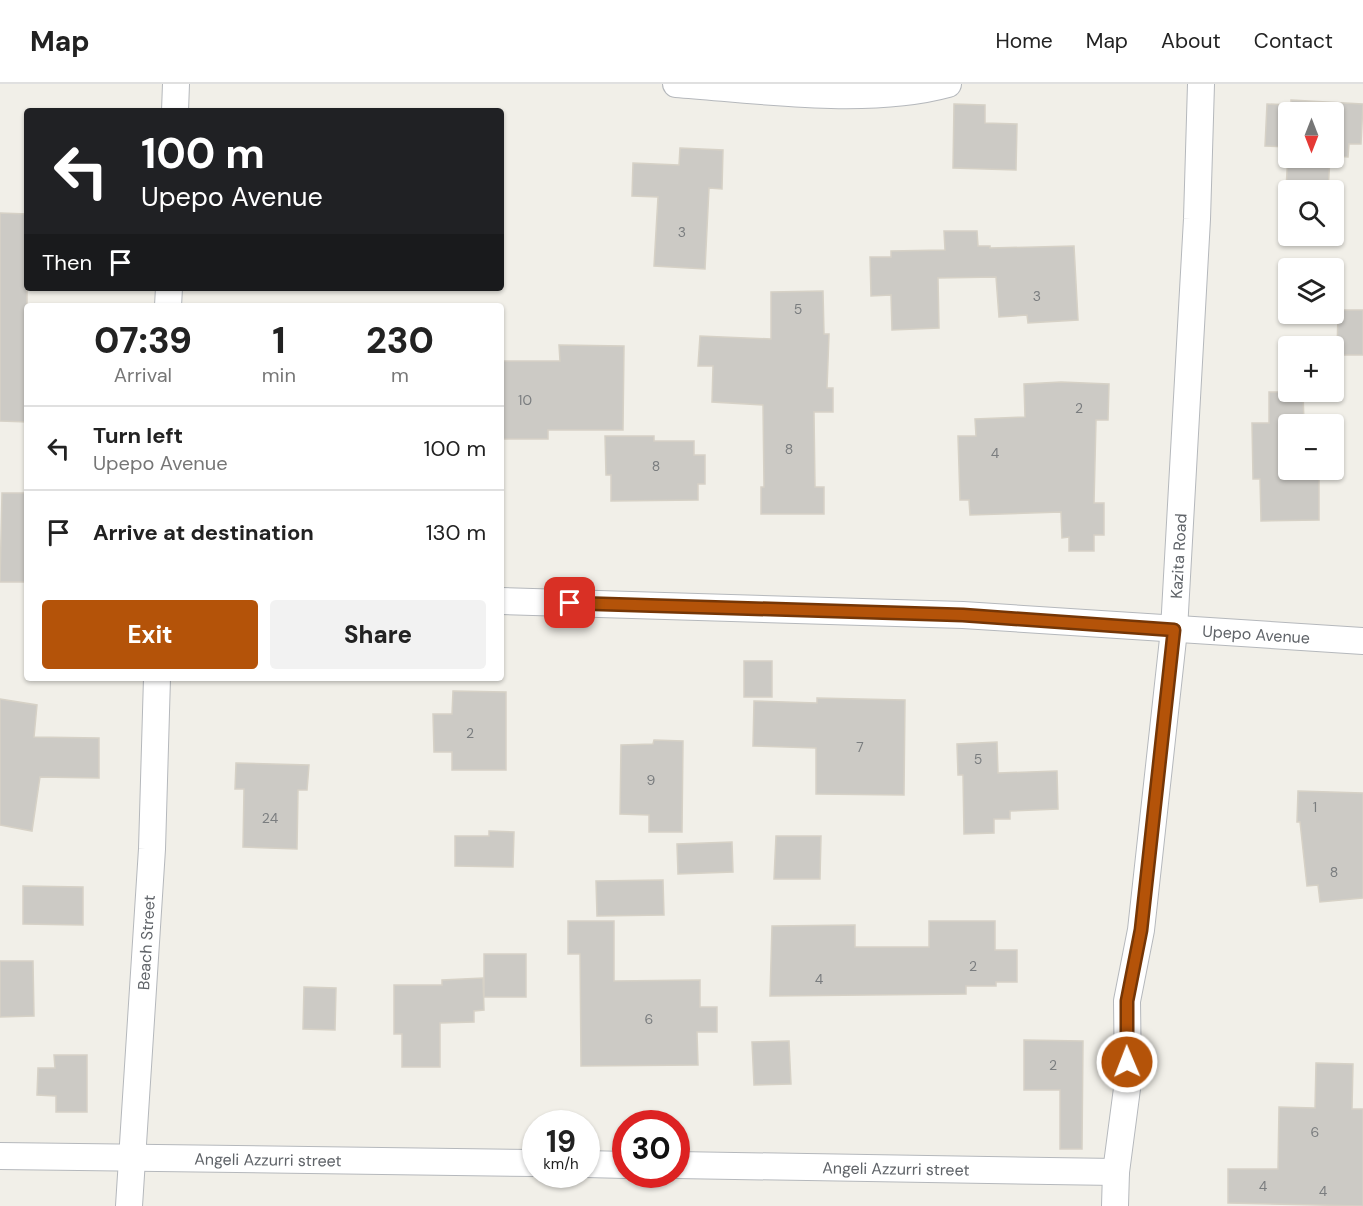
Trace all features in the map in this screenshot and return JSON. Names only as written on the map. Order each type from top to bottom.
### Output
[{"type":"street","points":[[175,108],[176,84]]},
{"type":"street","points":[[676,84],[849,94],[924,90],[948,84]]},
{"type":"street","name":"Kazita Road","points":[[1115,1206],[1116,1172],[1128,1081],[1127,1001],[1141,930],[1174,630],[1197,219],[1201,84]]},
{"type":"street","name":"Upepo Avenue","points":[[504,601],[963,615],[1363,641]]},
{"type":"street","name":"Beach Street","points":[[129,1206],[152,849],[157,681]]},
{"type":"street","name":"Angeli Azzurri street","points":[[0,1155],[522,1163]]},
{"type":"street","name":"Angeli Azzurri street","points":[[690,1165],[1116,1172]]},
{"type":"building","points":[[1291,100],[1327,102],[1291,102]]},
{"type":"building","points":[[1344,103],[1363,104],[1361,144],[1349,144],[1348,157],[1344,157]]},
{"type":"building","points":[[954,104],[985,105],[985,123],[1017,124],[1016,170],[953,168]]},
{"type":"building","points":[[1267,104],[1278,104],[1278,147],[1265,146]]},
{"type":"building","points":[[680,148],[723,150],[722,189],[709,188],[705,269],[654,266],[658,197],[632,196],[633,163],[679,165]]},
{"type":"building","points":[[1287,168],[1329,168],[1329,180],[1287,180]]},
{"type":"building","points":[[0,213],[24,214],[24,291],[27,291],[27,303],[24,303],[24,422],[0,421]]},
{"type":"building","points":[[944,231],[977,231],[978,246],[990,246],[990,248],[1074,246],[1078,320],[1028,323],[1027,315],[999,317],[996,277],[938,278],[939,328],[892,330],[891,295],[871,296],[870,257],[891,257],[891,251],[945,250]]},
{"type":"building","points":[[823,291],[824,334],[829,334],[827,388],[833,388],[833,412],[814,412],[815,487],[824,487],[824,514],[761,514],[761,487],[764,487],[763,405],[712,402],[713,366],[698,366],[700,336],[771,339],[771,292]]},
{"type":"building","points":[[1344,310],[1363,310],[1363,355],[1344,355],[1344,336],[1337,336],[1338,324],[1344,324]]},
{"type":"building","points":[[559,345],[624,346],[623,430],[548,430],[548,439],[504,439],[504,361],[560,361]]},
{"type":"building","points":[[1061,382],[1109,384],[1108,420],[1096,420],[1094,503],[1104,503],[1104,535],[1094,535],[1094,551],[1069,551],[1069,537],[1062,538],[1061,512],[970,515],[969,500],[960,500],[958,436],[976,436],[975,419],[1025,417],[1024,384]]},
{"type":"building","points":[[1269,392],[1278,392],[1278,402],[1303,402],[1304,414],[1278,414],[1278,480],[1319,480],[1319,520],[1261,521],[1260,479],[1253,479],[1252,423],[1269,423]]},
{"type":"building","points":[[605,436],[654,436],[654,441],[694,441],[694,455],[705,455],[705,484],[698,484],[698,500],[611,501],[611,475],[606,475]]},
{"type":"building","points":[[2,493],[24,493],[24,582],[0,582]]},
{"type":"building","points":[[744,661],[772,661],[772,697],[744,697]]},
{"type":"building","points":[[453,691],[506,692],[506,770],[452,770],[452,752],[434,752],[433,714],[452,714]]},
{"type":"building","points":[[817,698],[905,700],[904,795],[816,794],[816,748],[753,746],[754,701],[817,703]]},
{"type":"building","points":[[0,699],[37,705],[34,737],[99,738],[99,778],[40,777],[32,831],[0,825]]},
{"type":"building","points":[[654,740],[683,741],[682,832],[649,832],[649,815],[620,814],[621,745],[653,744]]},
{"type":"building","points":[[997,742],[998,773],[1057,771],[1058,809],[1010,811],[1010,819],[994,819],[994,833],[964,834],[963,775],[958,775],[957,744]]},
{"type":"building","points":[[236,763],[309,765],[307,790],[298,790],[297,849],[243,847],[244,789],[235,789]]},
{"type":"building","points":[[1298,791],[1363,793],[1363,898],[1320,902],[1318,885],[1307,886],[1300,822],[1297,822]]},
{"type":"building","points":[[489,831],[514,832],[513,867],[455,866],[455,836],[489,836]]},
{"type":"building","points":[[776,836],[821,836],[820,879],[774,879]]},
{"type":"building","points":[[732,842],[733,872],[678,874],[677,844]]},
{"type":"building","points":[[663,880],[664,915],[597,916],[596,881]]},
{"type":"building","points":[[23,886],[83,887],[83,925],[23,924]]},
{"type":"building","points":[[568,921],[614,921],[614,981],[700,980],[700,1007],[717,1007],[717,1032],[697,1032],[698,1065],[581,1066],[580,954],[568,954]]},
{"type":"building","points":[[929,921],[995,921],[995,950],[1017,950],[1017,982],[996,982],[996,986],[966,986],[966,994],[770,996],[772,926],[855,925],[855,947],[929,947]]},
{"type":"building","points":[[484,954],[526,954],[526,997],[484,997]]},
{"type":"building","points":[[0,961],[33,961],[34,1016],[0,1017]]},
{"type":"building","points":[[483,978],[484,1010],[474,1011],[474,1022],[440,1023],[440,1067],[402,1067],[402,1034],[394,1034],[394,985],[442,985],[442,980]]},
{"type":"building","points":[[304,987],[336,988],[335,1030],[303,1029]]},
{"type":"building","points":[[1024,1040],[1083,1041],[1082,1149],[1060,1149],[1060,1090],[1024,1090]]},
{"type":"building","points":[[789,1041],[791,1084],[754,1085],[752,1042]]},
{"type":"building","points":[[54,1055],[87,1055],[87,1112],[56,1112],[56,1096],[37,1095],[38,1068],[55,1068]]},
{"type":"building","points":[[1316,1063],[1353,1064],[1352,1109],[1363,1109],[1363,1206],[1228,1203],[1228,1169],[1278,1169],[1279,1107],[1315,1108]]},
{"type":"route","points":[[570,603],[963,615],[1174,630],[1141,930],[1127,1001],[1127,1062]]}]
